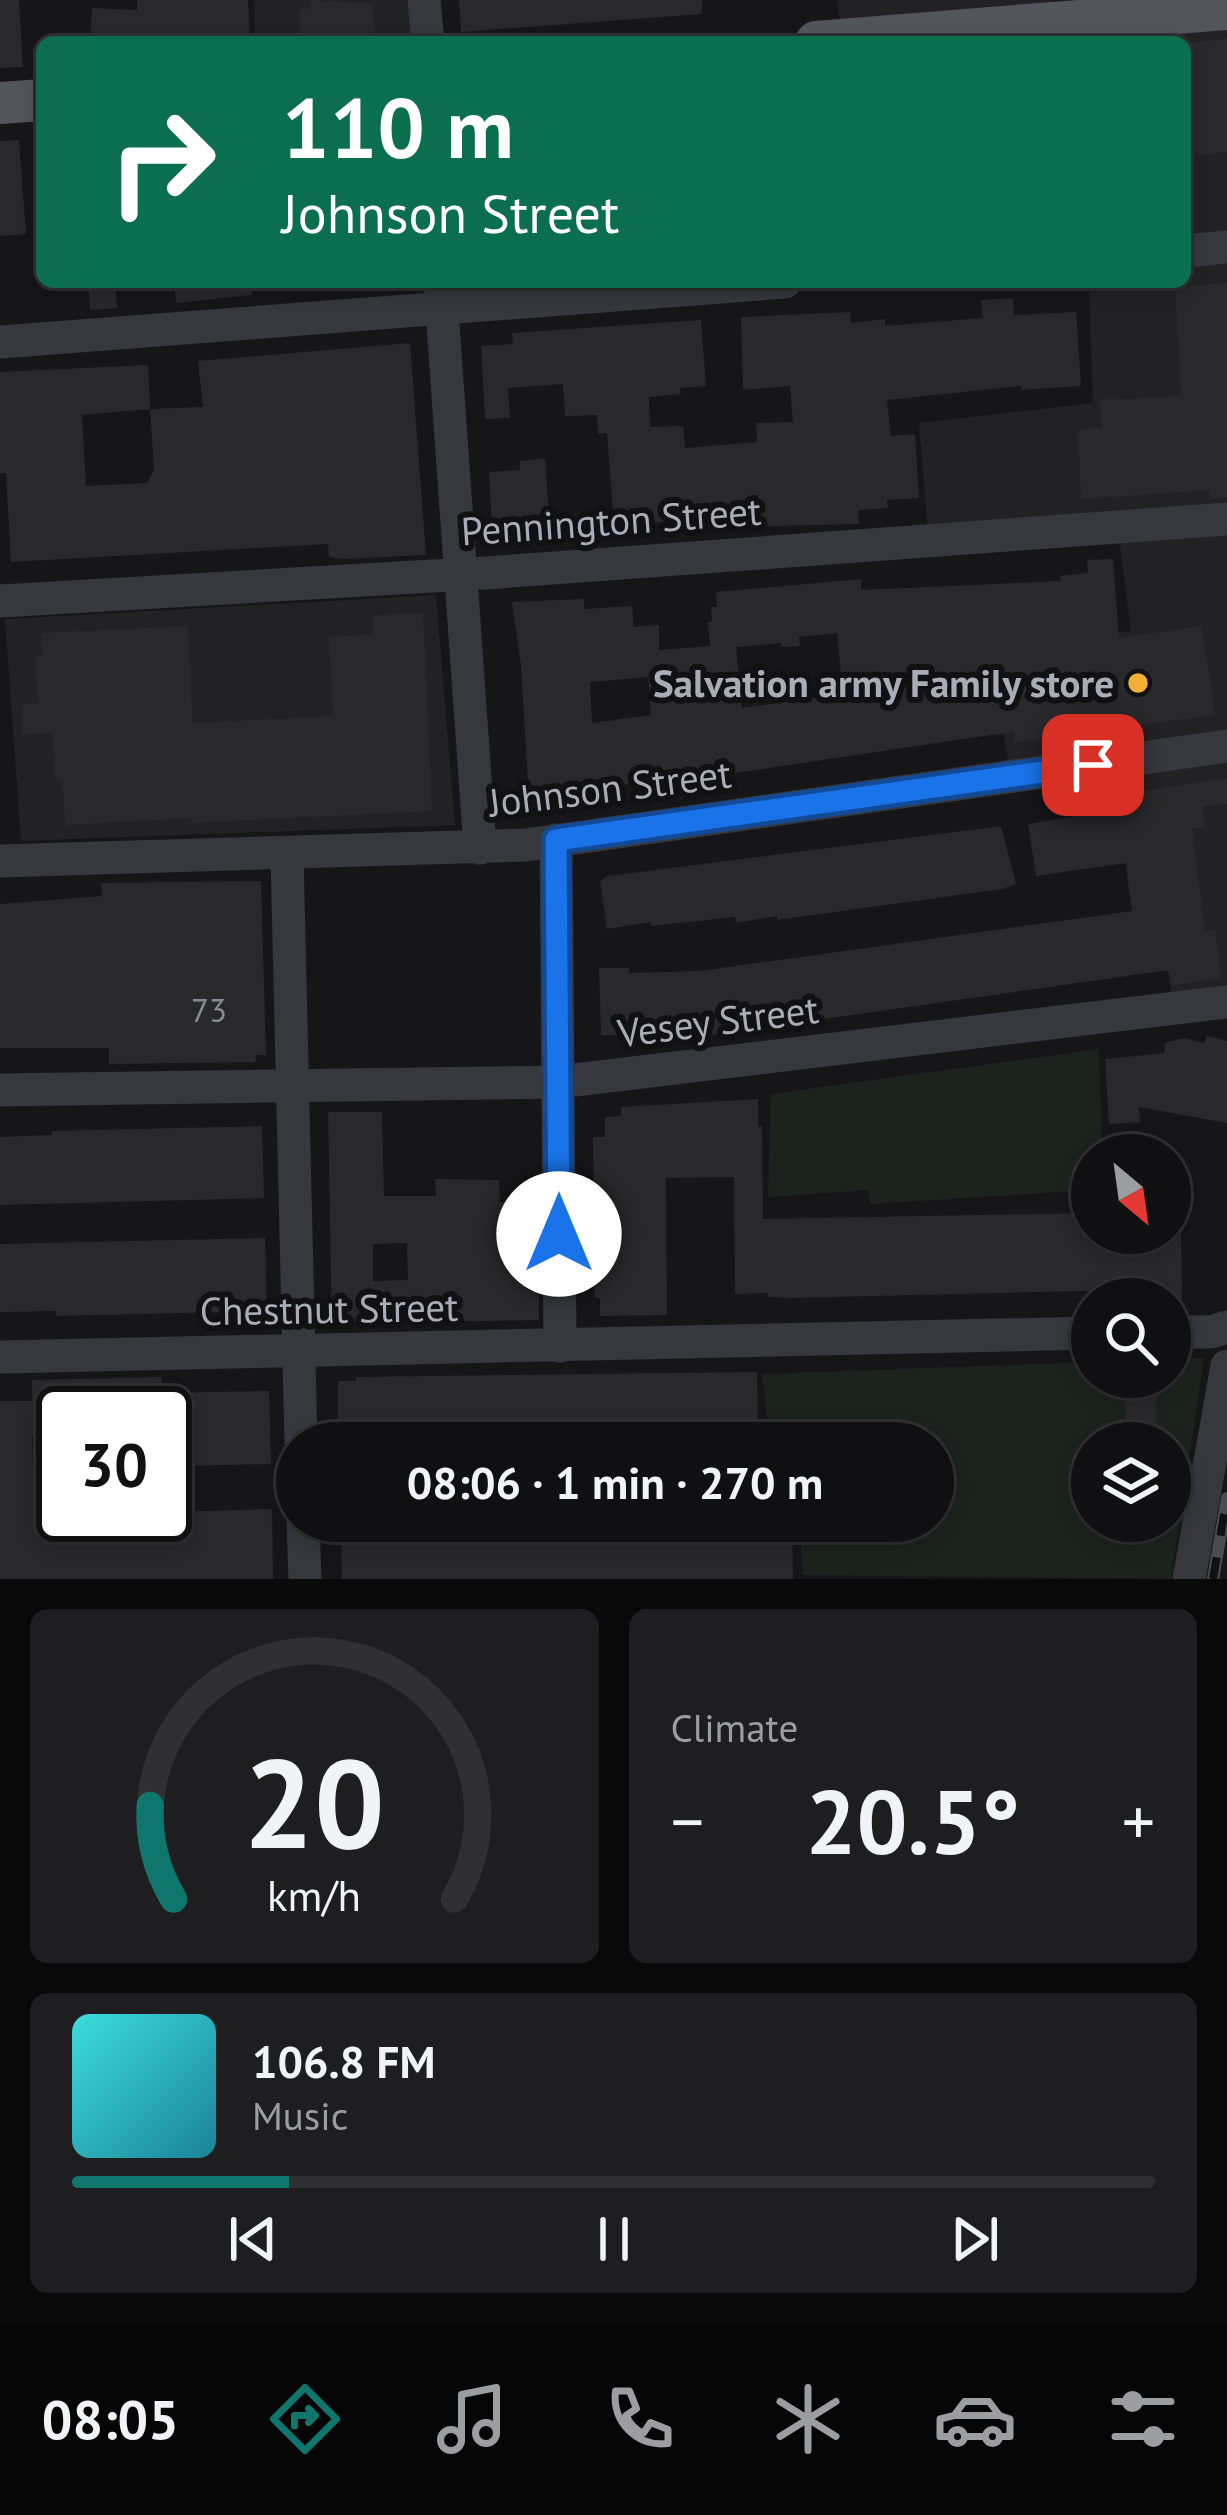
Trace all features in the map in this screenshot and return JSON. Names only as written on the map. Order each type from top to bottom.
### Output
[{"type":"main road","points":[[891,36],[1227,9]]},
{"type":"main road","points":[[0,103],[36,100]]},
{"type":"street","points":[[424,0],[427,36]]},
{"type":"street","points":[[1191,250],[1227,247]]},
{"type":"street","points":[[0,342],[441,295],[626,288]]},
{"type":"street","points":[[441,295],[480,848]]},
{"type":"street","name":"Pennington Street","points":[[0,601],[1227,519]]},
{"type":"street","name":"Johnson Street","points":[[0,861],[480,848],[1227,746]]},
{"type":"street","points":[[556,840],[560,1346]]},
{"type":"street","points":[[287,855],[300,1422]]},
{"type":"street","name":"Vesey Street","points":[[0,1090],[558,1082],[1227,1002]]},
{"type":"street","points":[[1191,1332],[1227,1327]]},
{"type":"street","name":"Chestnut Street","points":[[0,1357],[1071,1334]]},
{"type":"street","points":[[1190,1579],[1227,1366]]},
{"type":"street","points":[[304,1542],[305,1579]]},
{"type":"shaded area","points":[[254,0],[412,0],[413,36],[255,36]]},
{"type":"shaded area","points":[[837,0],[1051,0],[1052,17],[1227,20],[1227,1009],[1174,1013],[1156,889],[1129,893],[1114,749],[1009,766],[989,650],[1131,631],[1117,522],[928,532],[919,423],[1093,403],[1089,288],[1191,288],[1191,36],[944,36],[841,28]]},
{"type":"shaded area","points":[[436,595],[455,825],[21,841],[5,619]]},
{"type":"shaded area","points":[[1099,1049],[1101,1134],[1071,1134],[1071,1191],[870,1204],[868,1190],[768,1197],[771,1094]]},
{"type":"shaded area","points":[[1191,1358],[1204,1358],[1191,1445],[1191,1422],[1071,1422],[1071,1542],[1177,1542],[1171,1579],[803,1575],[801,1542],[954,1542],[954,1422],[768,1422],[762,1374],[1071,1363],[1071,1398],[1191,1398]]},
{"type":"building","points":[[0,0],[19,0],[23,67],[0,68]]},
{"type":"building","points":[[137,0],[248,0],[250,36],[90,36],[92,8],[137,10]]},
{"type":"building","points":[[310,0],[373,3],[375,36],[301,36],[299,10],[310,8]]},
{"type":"building","points":[[459,0],[702,0],[702,14],[461,32]]},
{"type":"building","points":[[1227,39],[1227,152],[1191,156],[1191,42]]},
{"type":"building","points":[[19,140],[26,234],[0,236],[0,141]]},
{"type":"building","points":[[1227,283],[1227,498],[1211,499],[1210,490],[1081,499],[1078,429],[1102,428],[1100,400],[1181,396],[1175,288]]},
{"type":"building","points":[[88,288],[115,288],[117,308],[90,310]]},
{"type":"building","points":[[175,288],[252,288],[252,295],[176,303]]},
{"type":"building","points":[[1013,298],[1014,315],[1076,312],[1081,386],[1021,390],[1021,386],[887,400],[891,436],[915,434],[919,498],[887,500],[888,508],[858,510],[859,524],[772,526],[761,525],[761,516],[614,525],[607,433],[598,434],[597,415],[565,416],[563,384],[508,388],[510,418],[485,419],[481,346],[513,344],[512,333],[701,320],[706,386],[649,397],[650,427],[683,426],[685,448],[757,442],[756,423],[793,422],[790,386],[743,390],[741,317],[850,312],[851,323],[885,319],[885,326],[983,318],[981,300]]},
{"type":"building","points":[[410,343],[426,555],[345,559],[329,557],[328,544],[11,562],[6,473],[0,473],[0,372],[148,365],[150,409],[203,407],[198,361]],"holes":[[[150,409],[154,469],[147,483],[86,486],[82,415]]]},
{"type":"building","points":[[545,458],[549,516],[608,511],[610,541],[500,548],[493,543],[489,472],[520,470],[520,461]]},
{"type":"building","points":[[1113,559],[1119,638],[1202,626],[1215,715],[1023,741],[1015,741],[1014,732],[634,788],[634,783],[596,790],[596,806],[529,810],[525,802],[521,665],[512,602],[584,599],[584,609],[632,606],[634,627],[659,625],[659,650],[710,646],[708,622],[712,622],[711,607],[717,607],[716,592],[861,579],[861,590],[1061,581],[1060,576],[1088,573],[1087,560]],"holes":[[[837,633],[843,694],[742,708],[736,647],[800,646],[799,637]],[[648,677],[651,715],[592,723],[590,682]]]},
{"type":"building","points":[[423,613],[432,811],[65,825],[53,733],[23,735],[22,704],[38,703],[35,655],[42,655],[41,633],[188,626],[193,723],[333,716],[329,637],[373,634],[373,615]]},
{"type":"building","points":[[1227,778],[1227,804],[1203,806],[1204,828],[1192,828],[1205,931],[1215,929],[1221,978],[1172,985],[1169,970],[704,1036],[601,1035],[599,968],[629,968],[629,973],[700,971],[1132,911],[1126,863],[1036,876],[1028,824],[1118,809],[1116,795]]},
{"type":"building","points":[[1001,826],[1016,884],[1002,889],[777,920],[777,916],[736,923],[735,917],[607,929],[600,881],[608,876]]},
{"type":"building","points":[[261,881],[266,1055],[255,1055],[256,1062],[109,1064],[109,1048],[0,1048],[0,904],[102,896],[101,883]]},
{"type":"building","points":[[1207,1036],[1227,1041],[1227,1123],[1139,1107],[1140,1122],[1109,1124],[1105,1059],[1164,1053],[1166,1042],[1186,1038],[1204,1043]]},
{"type":"building","points":[[758,1099],[763,1219],[1071,1213],[1071,1254],[1181,1254],[1182,1278],[1071,1278],[1071,1291],[790,1298],[735,1294],[734,1177],[666,1178],[667,1315],[600,1316],[600,1298],[595,1298],[593,1137],[605,1137],[605,1117],[621,1116],[621,1107]]},
{"type":"building","points":[[328,1112],[382,1112],[384,1196],[436,1196],[435,1179],[499,1180],[500,1202],[538,1203],[539,1320],[332,1324]],"holes":[[[407,1243],[408,1280],[373,1281],[373,1244]]]},
{"type":"building","points":[[262,1126],[264,1198],[0,1205],[0,1137],[52,1135],[52,1131]]},
{"type":"building","points":[[265,1238],[267,1311],[56,1316],[56,1311],[0,1312],[0,1244]]},
{"type":"building","points":[[757,1372],[758,1422],[338,1422],[338,1381],[356,1381],[356,1377]]},
{"type":"building","points":[[162,1377],[163,1386],[36,1386],[36,1436],[32,1436],[36,1542],[192,1542],[192,1511],[272,1509],[273,1579],[0,1579],[0,1401],[32,1401],[32,1380]]},
{"type":"building","points":[[269,1391],[271,1464],[192,1466],[192,1392]]},
{"type":"building","points":[[1125,1398],[1156,1398],[1157,1422],[1126,1422]]},
{"type":"building","points":[[341,1542],[792,1542],[793,1579],[342,1579]]},
{"type":"railway","points":[[1213,1579],[1227,1498]]},
{"type":"place","name":"Salvation army Family store","points":[[1138,683]]},
{"type":"route","points":[[559,1234],[556,840],[1093,765]]}]
